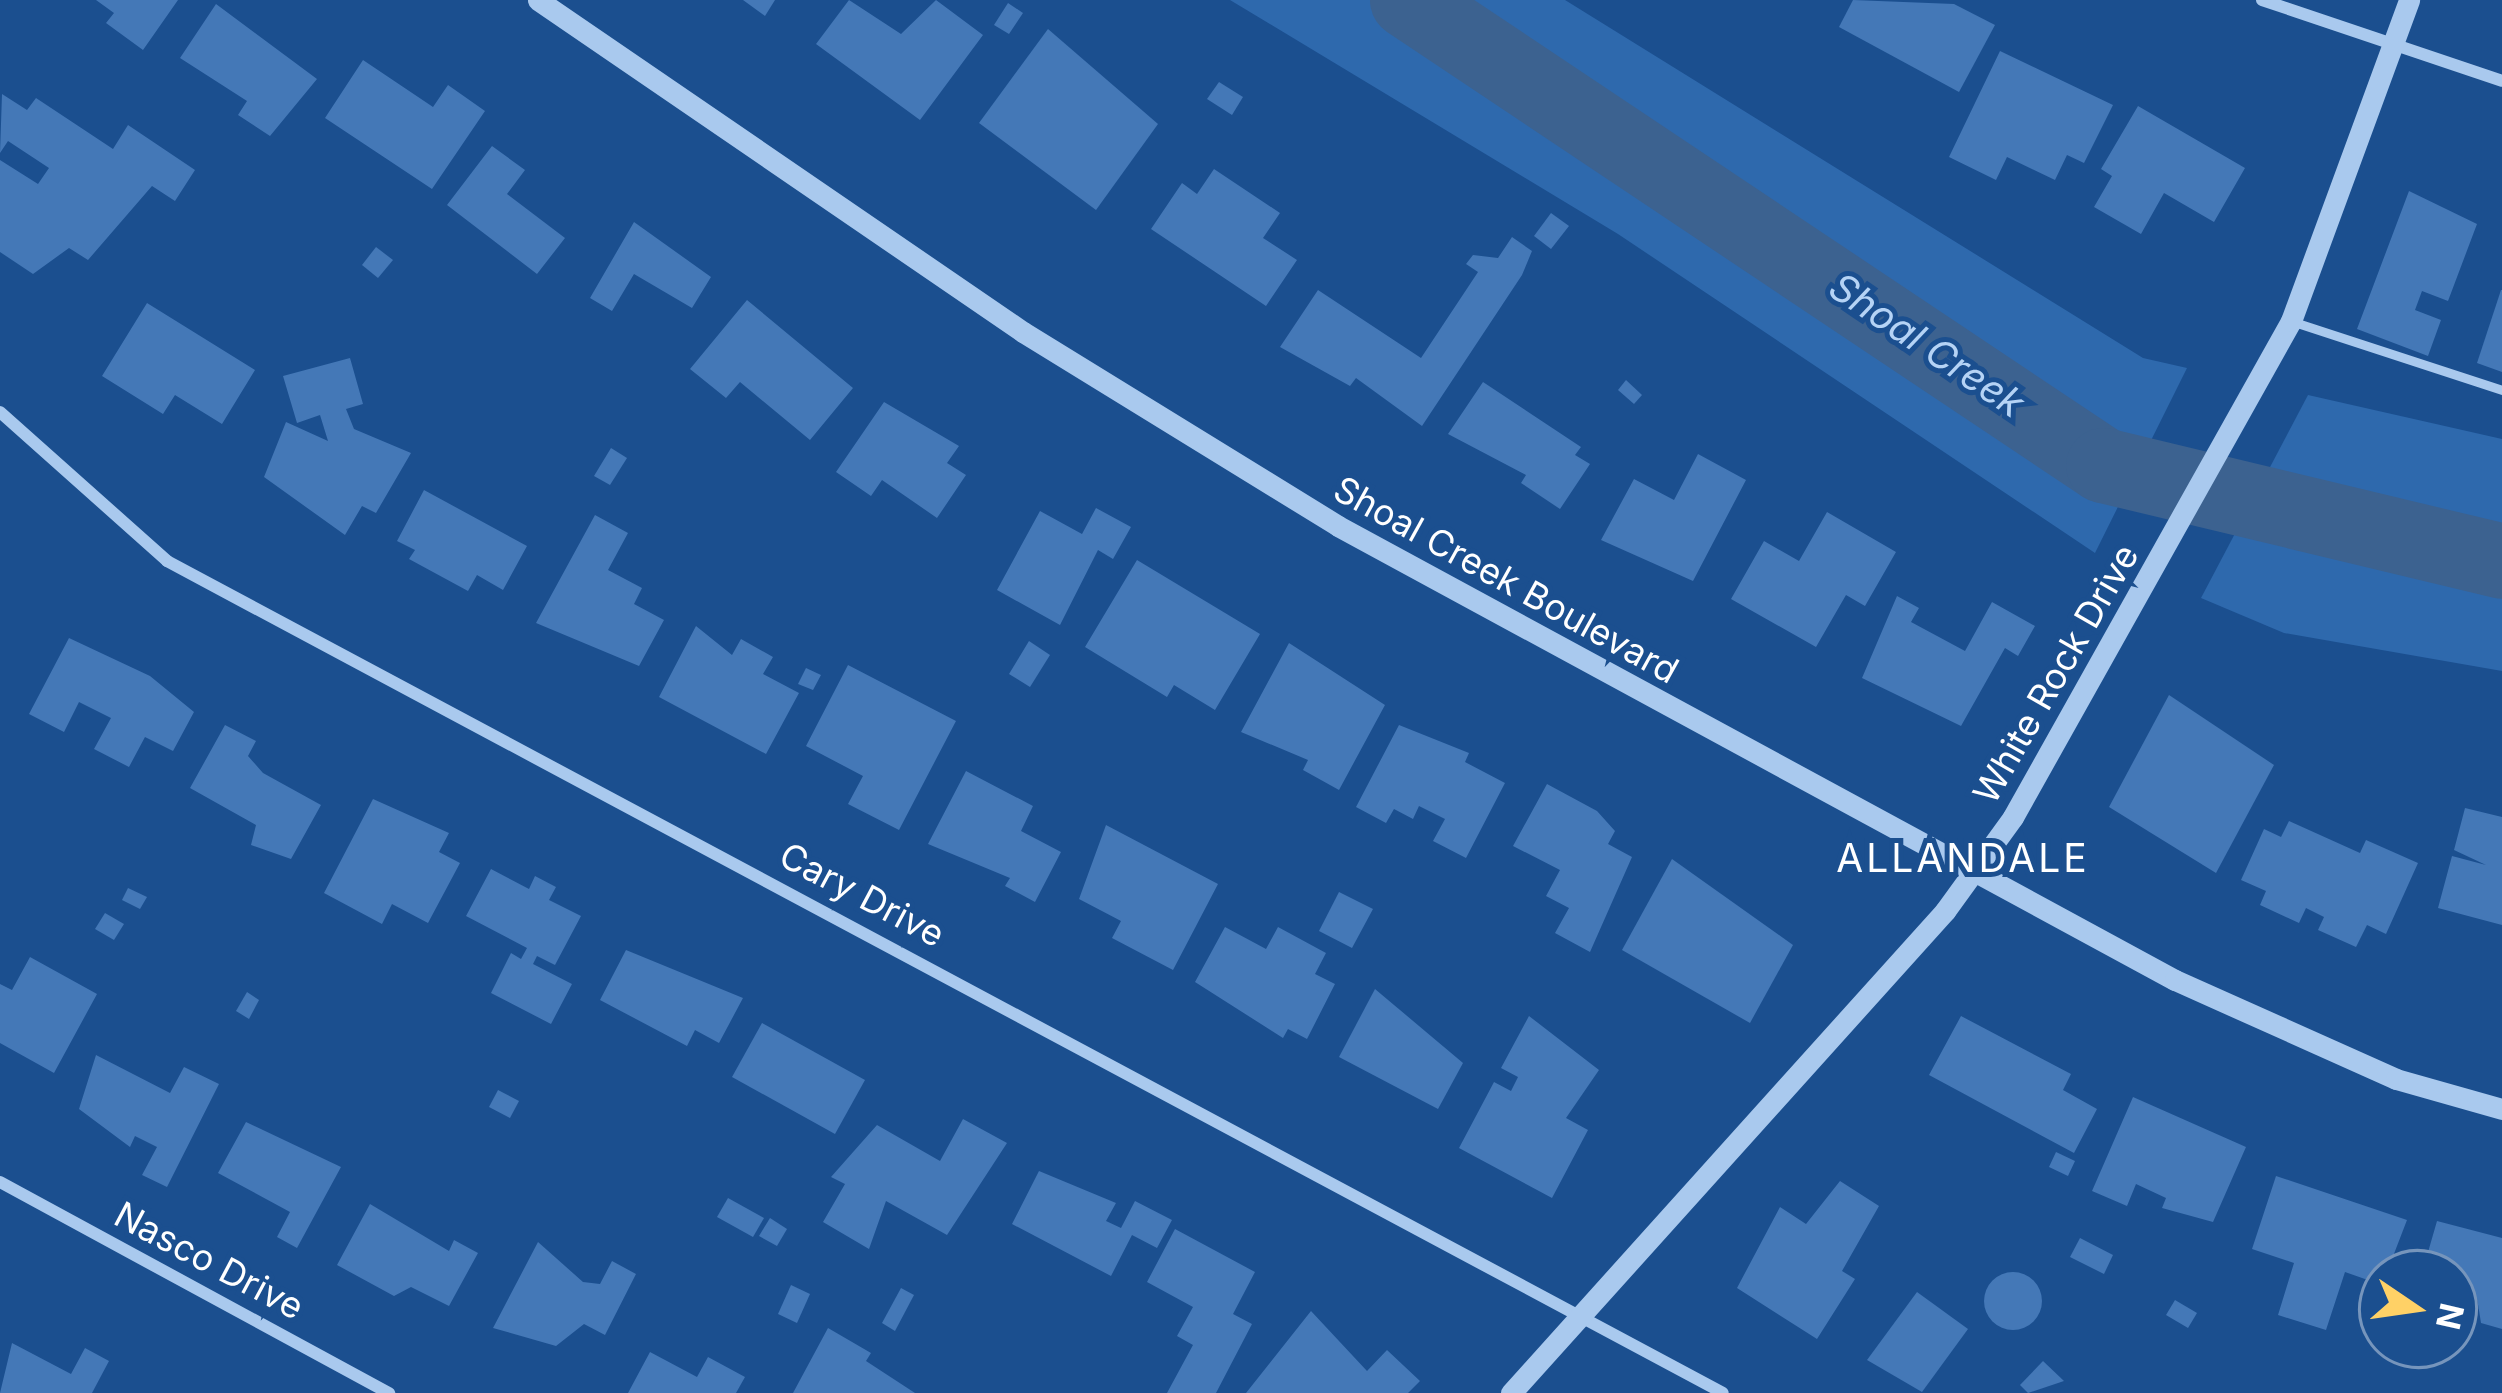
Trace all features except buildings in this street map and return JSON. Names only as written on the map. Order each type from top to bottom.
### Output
[{"type":"street","name":"Shoal Creek Boulevard","points":[[538,0],[1183,435],[1972,874],[2300,1040],[2502,1109]]},
{"type":"street","points":[[2261,0],[2502,81]]},
{"type":"street","name":"White Rock Drive","points":[[1511,1393],[1972,874],[2159,564],[2291,320],[2409,0]]},
{"type":"street","name":"Cary Drive","points":[[0,412],[167,561],[1585,1311],[1724,1393]]},
{"type":"street","name":"Nasco Drive","points":[[0,1182],[389,1393]]},
{"type":"lane","points":[[2291,320],[2502,390]]},
{"type":"shaded area","points":[[1230,0],[1565,0],[2143,358],[2187,368],[2095,553],[1618,234]]},
{"type":"shaded area","points":[[2308,395],[2502,439],[2502,671],[2284,633],[2201,598]]},
{"type":"waterway","name":"Shoal Creek","points":[[1407,0],[2103,465],[2502,561]]},
{"type":"district","name":"ALLANDALE","points":[[1963,858]]}]
